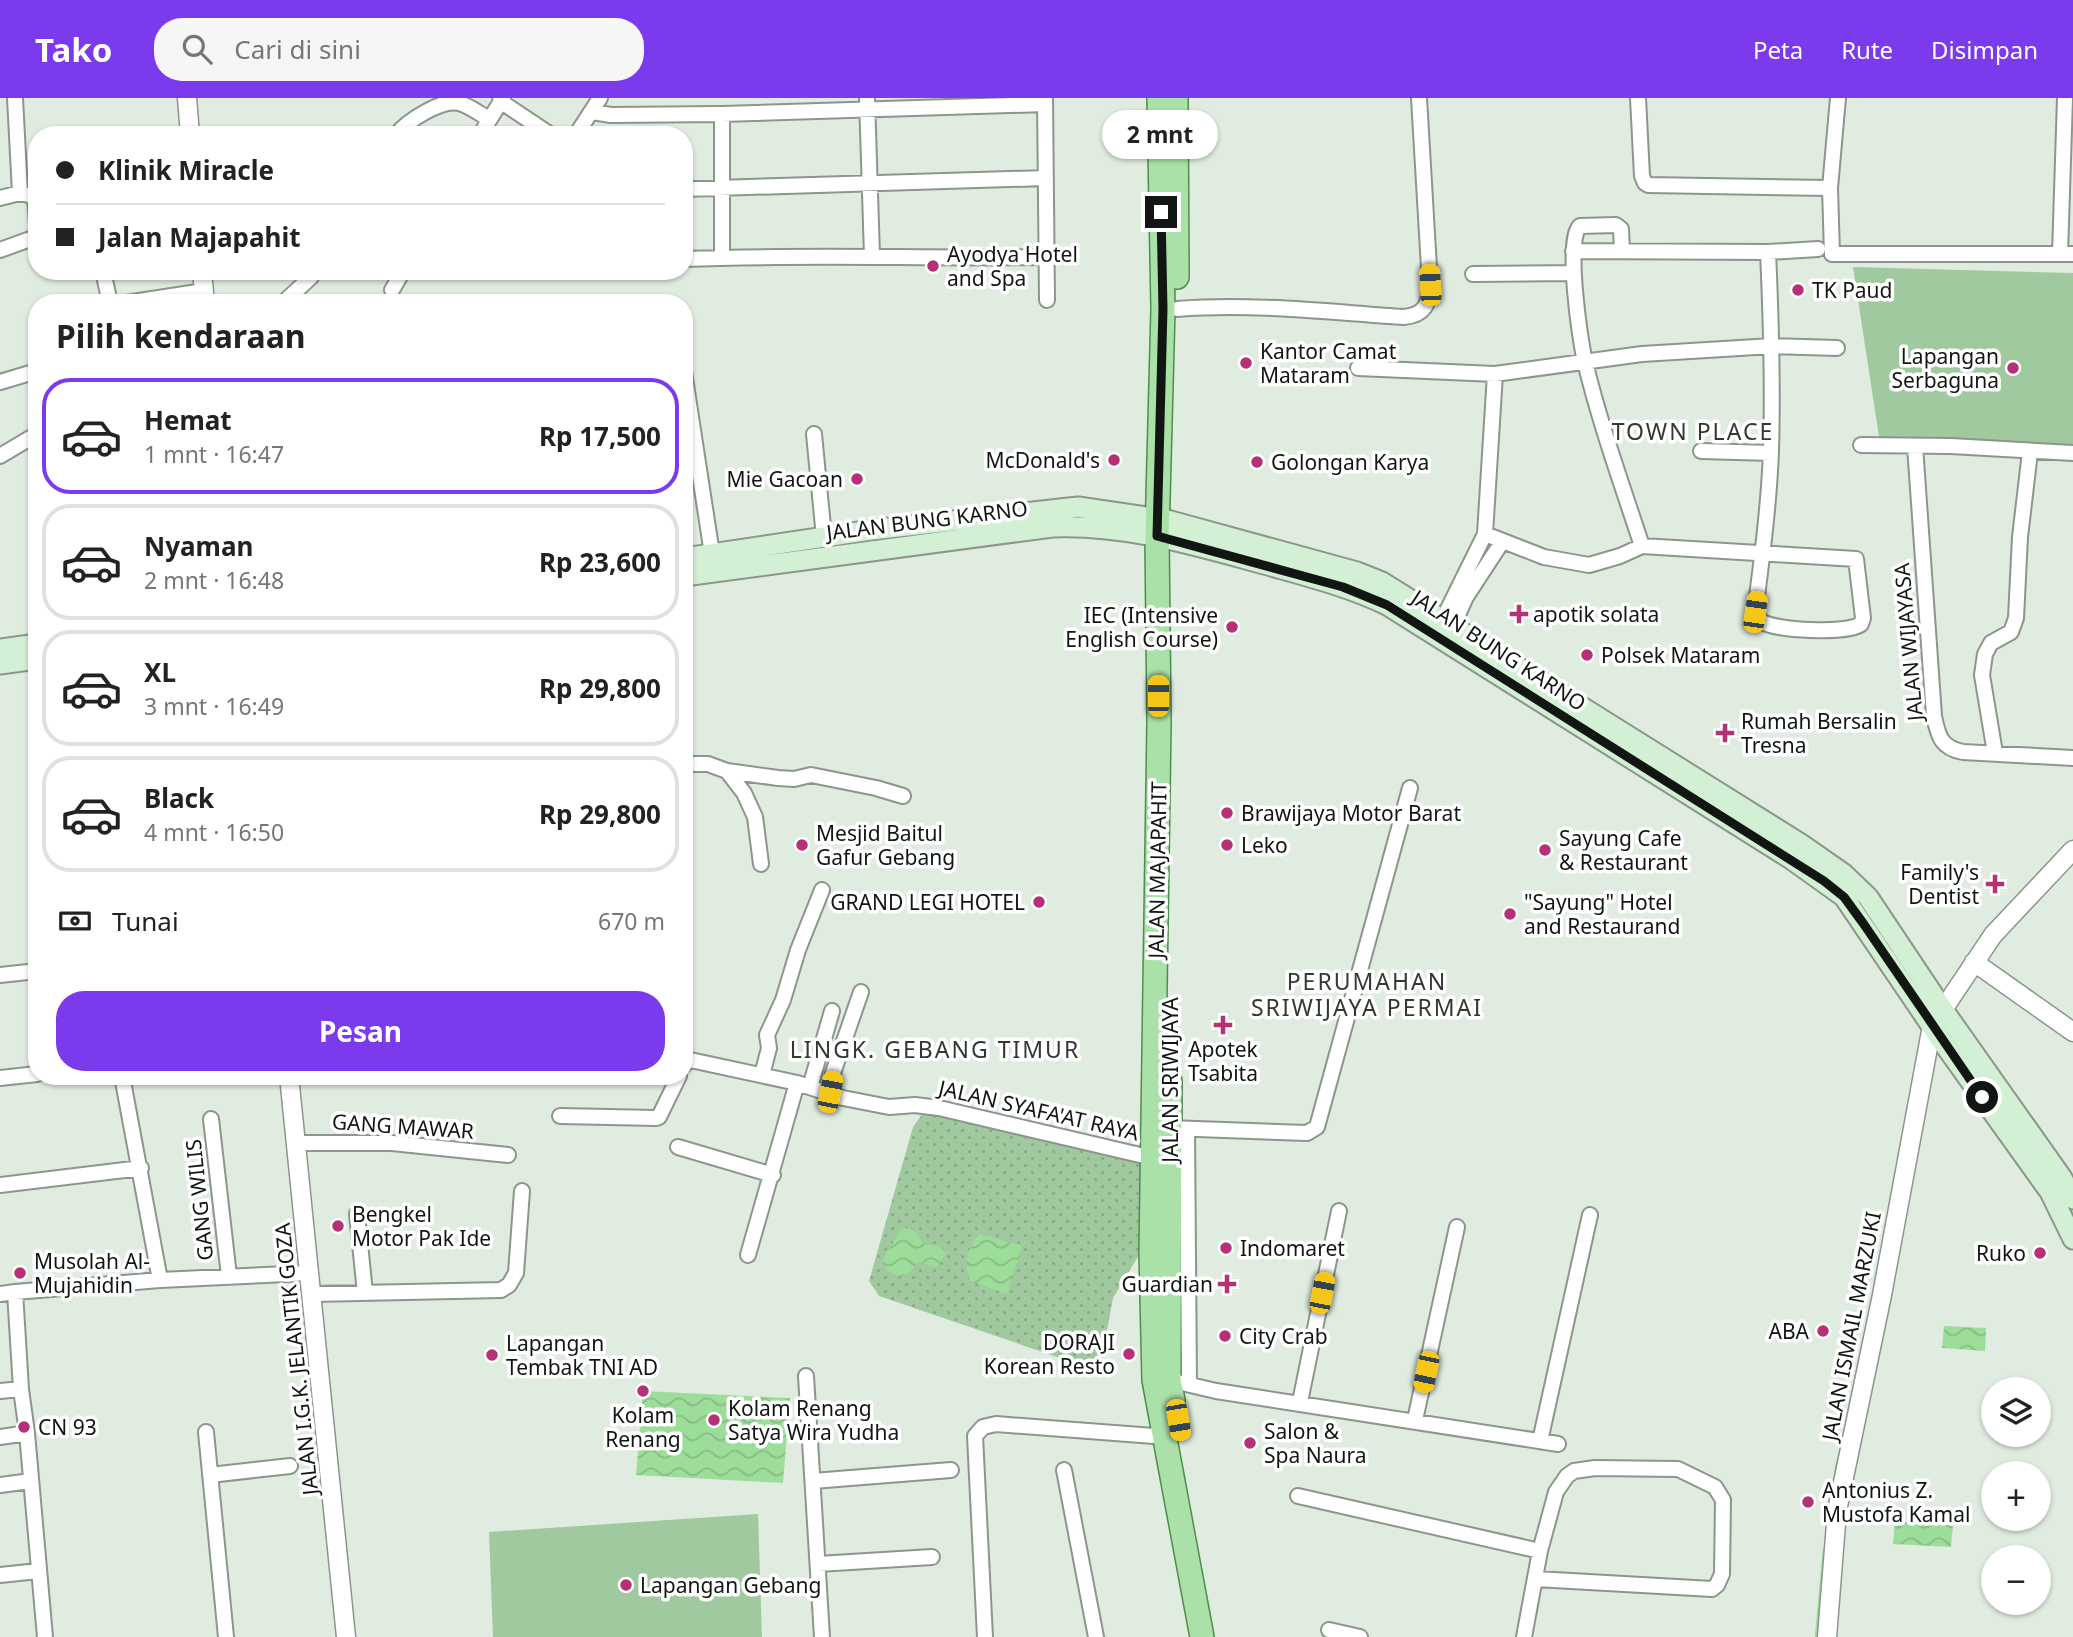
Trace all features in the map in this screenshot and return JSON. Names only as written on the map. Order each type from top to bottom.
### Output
[{"type":"main road","points":[[1159,98],[1169,188],[1163,309],[1165,529]]},
{"type":"main road","name":"JALAN SRIWIJAYA","points":[[1176,98],[1169,188],[1177,309],[1165,529],[1170,1120],[1161,1160],[1179,1382],[1202,1592],[1218,1637]]},
{"type":"main road","name":"JALAN BUNG KARNO","points":[[693,574],[872,540],[1052,527],[1165,529],[1343,587],[1391,597],[1588,722]]},
{"type":"main road","points":[[693,557],[824,537],[872,540]]},
{"type":"main road","points":[[1391,597],[1448,622],[1588,722],[1796,852],[1844,874],[1868,897],[1938,1018],[2031,1151],[2073,1239]]},
{"type":"main road","points":[[0,649],[28,645]]},
{"type":"main road","points":[[0,664],[28,660]]},
{"type":"main road","points":[[2031,1151],[2062,1178],[2073,1199]]},
{"type":"main road","points":[[1161,1160],[1152,1354],[1154,1380],[1202,1592],[1202,1637]]},
{"type":"street","points":[[15,98],[20,193]]},
{"type":"street","points":[[187,98],[189,126]]},
{"type":"street","points":[[582,126],[600,98]]},
{"type":"street","points":[[718,98],[722,258]]},
{"type":"street","points":[[1177,309],[1265,307],[1404,317],[1422,312],[1429,302],[1430,285],[1419,98]]},
{"type":"street","points":[[1638,98],[1642,176],[1648,185],[1830,188]]},
{"type":"street","points":[[1838,98],[1830,188],[1832,254],[2066,254],[2065,98]]},
{"type":"street","points":[[485,126],[501,100],[538,126]]},
{"type":"street","points":[[592,112],[611,115],[720,114],[868,104],[1045,101],[1047,300]]},
{"type":"street","points":[[405,126],[448,103],[461,104],[489,119]]},
{"type":"street","points":[[868,104],[873,256]]},
{"type":"street","points":[[693,189],[1045,178]]},
{"type":"street","points":[[0,198],[20,193],[28,195]]},
{"type":"street","points":[[1622,251],[1619,226],[1612,224],[1576,228],[1573,272],[1584,360],[1642,546]]},
{"type":"street","points":[[0,250],[28,240]]},
{"type":"street","points":[[1573,251],[1818,249]]},
{"type":"street","points":[[1485,534],[1544,558],[1589,565],[1642,546],[1762,554],[1856,559],[1863,618],[1861,624],[1849,629],[1797,629],[1765,623],[1755,612],[1762,554],[1771,453],[1772,346],[1768,251]]},
{"type":"street","points":[[693,259],[1047,257]]},
{"type":"street","points":[[1473,274],[1573,272]]},
{"type":"street","points":[[293,294],[308,280]]},
{"type":"street","points":[[392,290],[398,280]]},
{"type":"street","points":[[1358,368],[1494,374],[1584,360],[1772,346],[1837,348]]},
{"type":"street","points":[[0,382],[28,374]]},
{"type":"street","points":[[1448,622],[1455,596],[1485,534],[1494,374]]},
{"type":"street","points":[[693,431],[712,554]]},
{"type":"street","points":[[814,434],[824,537]]},
{"type":"street","points":[[0,456],[28,439]]},
{"type":"street","points":[[1861,444],[2073,453]]},
{"type":"street","name":"JALAN WIJAYASA","points":[[1915,446],[1936,729],[1950,750],[2073,758]]},
{"type":"street","points":[[1701,451],[1771,453]]},
{"type":"street","points":[[1995,753],[1982,675],[1985,654],[1991,643],[2011,632],[2016,618],[2020,537],[2030,452]]},
{"type":"street","points":[[1448,622],[1502,542]]},
{"type":"street","points":[[693,764],[708,764],[727,771],[790,779],[811,775],[903,796]]},
{"type":"street","points":[[727,771],[744,793],[755,817],[761,864]]},
{"type":"street","points":[[1410,788],[1317,1127],[1307,1133],[1170,1120],[1179,1382],[1216,1391],[1558,1444]]},
{"type":"street","points":[[1938,1018],[1993,935],[2073,850]]},
{"type":"street","points":[[762,1075],[769,1048],[766,1035],[783,1000],[798,950],[822,890]]},
{"type":"street","points":[[1974,962],[2073,1032]]},
{"type":"street","points":[[0,975],[28,972]]},
{"type":"street","points":[[830,1092],[833,1073],[861,992]]},
{"type":"street","points":[[748,1255],[773,1175],[832,1011]]},
{"type":"street","name":"JALAN ISMAIL MARZUKI","points":[[1827,1637],[1837,1511],[1938,1018]]},
{"type":"street","name":"JALAN SYAFA'AT RAYA","points":[[693,1062],[762,1075],[830,1092],[842,1098],[889,1107],[915,1105],[939,1108],[1161,1160]]},
{"type":"street","points":[[0,1078],[28,1075]]},
{"type":"street","points":[[124,1085],[160,1280]]},
{"type":"street","name":"JALAN I.G.K. JELANTIK GOZA","points":[[290,1085],[346,1637]]},
{"type":"street","points":[[560,1116],[656,1118],[659,1117],[675,1085]]},
{"type":"street","name":"GANG WILIS","points":[[211,1119],[229,1276]]},
{"type":"street","name":"GANG MAWAR","points":[[296,1143],[392,1143],[508,1155]]},
{"type":"street","points":[[678,1147],[773,1175]]},
{"type":"street","points":[[0,1185],[141,1168]]},
{"type":"street","points":[[313,1294],[501,1290],[509,1285],[516,1273],[522,1191]]},
{"type":"street","points":[[1300,1402],[1339,1211]]},
{"type":"street","points":[[357,1214],[365,1293]]},
{"type":"street","points":[[1540,1441],[1590,1216]]},
{"type":"street","points":[[1415,1420],[1457,1227]]},
{"type":"street","points":[[45,1637],[27,1433],[7,1293],[160,1280],[310,1273]]},
{"type":"street","points":[[806,1376],[822,1637]]},
{"type":"street","points":[[0,1391],[22,1389]]},
{"type":"street","points":[[985,1637],[975,1436],[979,1430],[996,1424],[1167,1437]]},
{"type":"street","points":[[206,1432],[226,1637]]},
{"type":"street","points":[[0,1437],[27,1433]]},
{"type":"street","points":[[210,1475],[290,1466]]},
{"type":"street","points":[[1524,1637],[1540,1551],[1556,1492],[1567,1476],[1574,1471],[1595,1468],[1678,1469],[1715,1487],[1721,1493],[1720,1580],[1712,1589],[1536,1579]]},
{"type":"street","points":[[813,1481],[951,1470]]},
{"type":"street","points":[[1064,1470],[1096,1637]]},
{"type":"street","points":[[0,1485],[32,1481]]},
{"type":"street","points":[[1298,1496],[1540,1551]]},
{"type":"street","points":[[818,1564],[932,1557]]},
{"type":"street","points":[[0,1575],[38,1571]]},
{"type":"street","points":[[1329,1630],[1360,1637]]},
{"type":"shaded area","points":[[1853,267],[2073,273],[2073,449],[1879,437]]},
{"type":"shaded area","points":[[923,1113],[1144,1159],[1139,1215],[1142,1250],[1113,1298],[1099,1374],[1063,1359],[879,1296],[869,1281],[913,1127]]},
{"type":"shaded area","name":"Lapangan Gebang","points":[[758,1514],[762,1637],[493,1637],[489,1532]]},
{"type":"water","points":[[904,1228],[913,1229],[924,1244],[941,1247],[946,1254],[936,1267],[917,1262],[911,1271],[902,1277],[887,1271],[885,1256],[898,1233]]},
{"type":"water","points":[[980,1234],[1022,1246],[1007,1294],[970,1281],[968,1256]]},
{"type":"water","points":[[1944,1326],[1986,1328],[1985,1351],[1942,1348]]},
{"type":"water","name":"Kolam Renang Satya Wira Yudha","points":[[643,1391],[790,1398],[783,1483],[636,1475]]},
{"type":"water","points":[[1895,1522],[1953,1525],[1951,1547],[1893,1544]]},
{"type":"waterway","points":[[1836,1476],[1838,1463]]},
{"type":"waterway","points":[[1817,1637],[1825,1550]]},
{"type":"place","name":"Ayodya Hotel and Spa","points":[[933,266]]},
{"type":"place","name":"TK Paud","points":[[1798,290]]},
{"type":"place","name":"Kantor Camat Mataram","points":[[1246,363]]},
{"type":"place","name":"Lapangan Serbaguna","points":[[2013,368]]},
{"type":"place","name":"McDonald's","points":[[1114,460]]},
{"type":"place","name":"Golongan Karya","points":[[1257,462]]},
{"type":"place","name":"Mie Gacoan","points":[[857,479]]},
{"type":"place","name":"apotik solata","points":[[1519,614]]},
{"type":"place","name":"IEC (Intensive English Course)","points":[[1232,627]]},
{"type":"place","name":"Polsek Mataram","points":[[1587,655]]},
{"type":"place","name":"Rumah Bersalin Tresna","points":[[1725,733]]},
{"type":"place","name":"Brawijaya Motor Barat","points":[[1227,813]]},
{"type":"place","name":"Mesjid Baitul Gafur Gebang","points":[[802,845]]},
{"type":"place","name":"Leko","points":[[1227,845]]},
{"type":"place","name":"Sayung Cafe & Restaurant","points":[[1545,850]]},
{"type":"place","name":"Family's Dentist","points":[[1995,884]]},
{"type":"place","name":"GRAND LEGI HOTEL","points":[[1039,902]]},
{"type":"place","name":"\"Sayung\" Hotel and Restaurand","points":[[1510,914]]},
{"type":"place","name":"Apotek Tsabita","points":[[1223,1025]]},
{"type":"place","name":"Bengkel Motor Pak Ide","points":[[338,1226]]},
{"type":"place","name":"Indomaret","points":[[1226,1248]]},
{"type":"place","name":"Ruko","points":[[2040,1253]]},
{"type":"place","name":"Musolah Al- Mujahidin","points":[[20,1273]]},
{"type":"place","name":"Guardian","points":[[1227,1284]]},
{"type":"place","name":"ABA","points":[[1823,1331]]},
{"type":"place","name":"City Crab","points":[[1225,1336]]},
{"type":"place","name":"DORAJI Korean Resto","points":[[1129,1354]]},
{"type":"place","name":"Lapangan Tembak TNI AD","points":[[492,1355]]},
{"type":"place","name":"Kolam Renang","points":[[643,1391]]},
{"type":"place","name":"Kolam Renang Satya Wira Yudha","points":[[714,1420]]},
{"type":"place","name":"CN 93","points":[[24,1427]]},
{"type":"place","name":"Salon & Spa Naura","points":[[1250,1443]]},
{"type":"place","name":"Antonius Z. Mustofa Kamal","points":[[1808,1502]]},
{"type":"place","name":"Lapangan Gebang","points":[[626,1585]]},
{"type":"district","name":"TOWN PLACE","points":[[1693,431]]},
{"type":"district","name":"PERUMAHAN SRIWIJAYA PERMAI","points":[[1367,994]]},
{"type":"district","name":"LINGK. GEBANG TIMUR","points":[[935,1049]]},
{"type":"route","points":[[1161,212],[1163,309],[1157,536],[1343,587],[1387,605],[1824,881],[1844,897],[1982,1097]]}]
